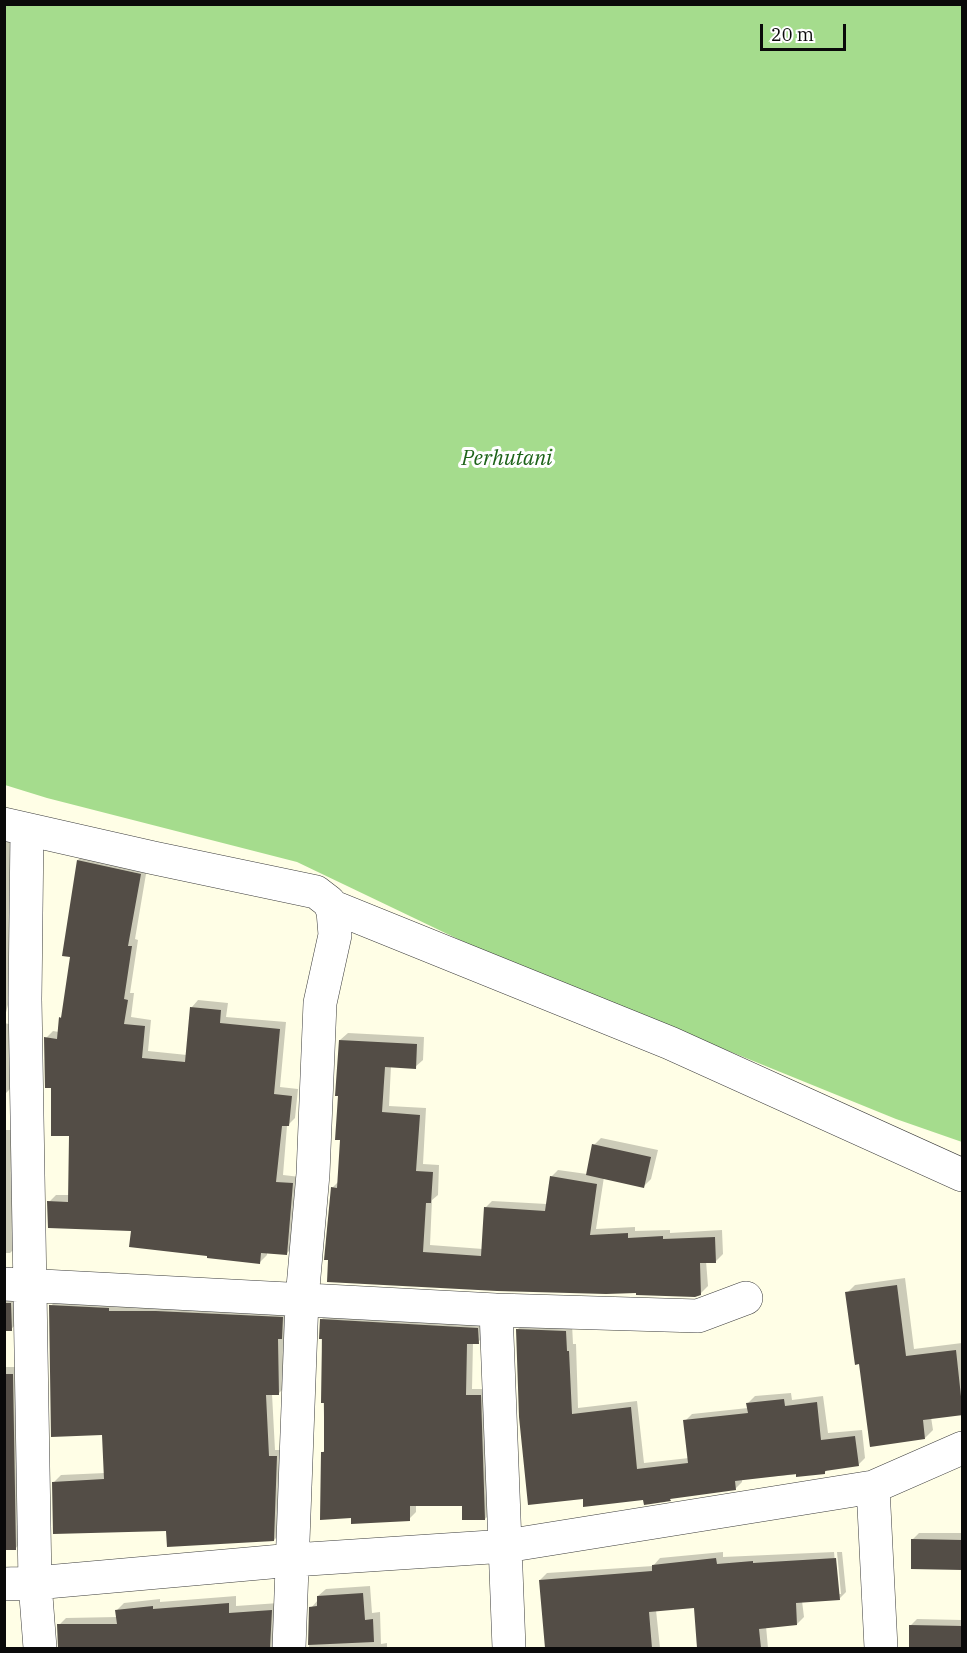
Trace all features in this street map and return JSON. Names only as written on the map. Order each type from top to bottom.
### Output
[{"type":"street","points":[[40,1648],[20,1584],[15,999],[16,827],[316,892],[331,906],[670,1043],[963,1175]]},
{"type":"street","points":[[289,1648],[302,1299],[313,1173],[320,1003],[335,935],[335,916],[331,906]]},
{"type":"street","points":[[17,1284],[496,1310],[698,1316],[746,1298]]},
{"type":"street","points":[[496,1310],[509,1648]]},
{"type":"street","points":[[20,1584],[292,1560],[506,1546],[873,1487],[963,1448]]},
{"type":"street","points":[[873,1487],[880,1648]]},
{"type":"green space","name":"Perhutani","points":[[4,5],[962,5],[962,1142],[896,1119],[485,952],[297,862],[47,798],[5,785]]},
{"type":"building","points":[[77,860],[141,874],[128,946],[132,946],[124,999],[128,1000],[124,1024],[145,1026],[142,1058],[185,1062],[190,1007],[221,1010],[220,1023],[280,1029],[274,1094],[292,1096],[289,1126],[282,1126],[276,1182],[293,1183],[287,1255],[261,1253],[260,1264],[129,1247],[131,1231],[48,1228],[47,1201],[68,1202],[69,1136],[51,1136],[51,1088],[45,1088],[44,1037],[57,1039],[59,1017],[61,1018],[70,957],[62,956]]},
{"type":"building","points":[[339,1040],[417,1044],[416,1069],[385,1067],[382,1112],[420,1115],[416,1171],[433,1172],[431,1203],[426,1203],[423,1252],[481,1256],[484,1207],[545,1211],[550,1176],[597,1184],[590,1235],[628,1233],[628,1238],[663,1236],[663,1239],[715,1237],[716,1263],[700,1263],[701,1295],[695,1297],[636,1295],[636,1293],[497,1291],[327,1282],[328,1260],[324,1260],[331,1187],[337,1188],[340,1140],[335,1140]]},
{"type":"building","points":[[592,1144],[651,1157],[644,1188],[586,1175]]},
{"type":"building","points":[[897,1285],[906,1356],[956,1350],[963,1415],[923,1420],[925,1439],[870,1447],[859,1364],[855,1365],[845,1292]]},
{"type":"building","points":[[4,1303],[11,1303],[12,1331],[4,1331]]},
{"type":"building","points":[[49,1305],[109,1308],[109,1311],[283,1317],[282,1339],[278,1339],[279,1395],[266,1395],[269,1456],[277,1456],[274,1541],[167,1547],[166,1531],[53,1534],[52,1482],[104,1479],[102,1435],[51,1437]]},
{"type":"building","points":[[320,1319],[478,1328],[479,1344],[467,1344],[466,1395],[481,1395],[485,1520],[462,1520],[462,1506],[410,1506],[410,1521],[351,1524],[351,1518],[320,1520],[324,1403],[321,1403]]},
{"type":"building","points":[[516,1329],[566,1331],[572,1414],[631,1407],[637,1469],[688,1463],[683,1420],[748,1413],[746,1403],[784,1399],[785,1406],[817,1402],[821,1440],[855,1436],[859,1466],[825,1471],[825,1474],[796,1477],[796,1474],[735,1481],[736,1490],[644,1505],[643,1500],[583,1507],[583,1499],[528,1505],[519,1417]]},
{"type":"building","points":[[4,1374],[13,1374],[16,1550],[4,1550]]},
{"type":"building","points":[[911,1539],[963,1540],[963,1570],[911,1569]]},
{"type":"building","points":[[716,1558],[717,1564],[836,1558],[840,1600],[796,1603],[797,1625],[759,1629],[761,1648],[697,1648],[694,1608],[649,1612],[652,1648],[545,1648],[539,1580],[652,1571],[652,1565]]},
{"type":"building","points":[[363,1593],[365,1620],[373,1619],[374,1642],[308,1645],[309,1607],[317,1606],[317,1596]]},
{"type":"building","points":[[229,1603],[229,1613],[272,1610],[270,1648],[58,1648],[57,1624],[117,1624],[115,1610]]},
{"type":"building","points":[[909,1625],[963,1626],[963,1648],[909,1648]]}]
